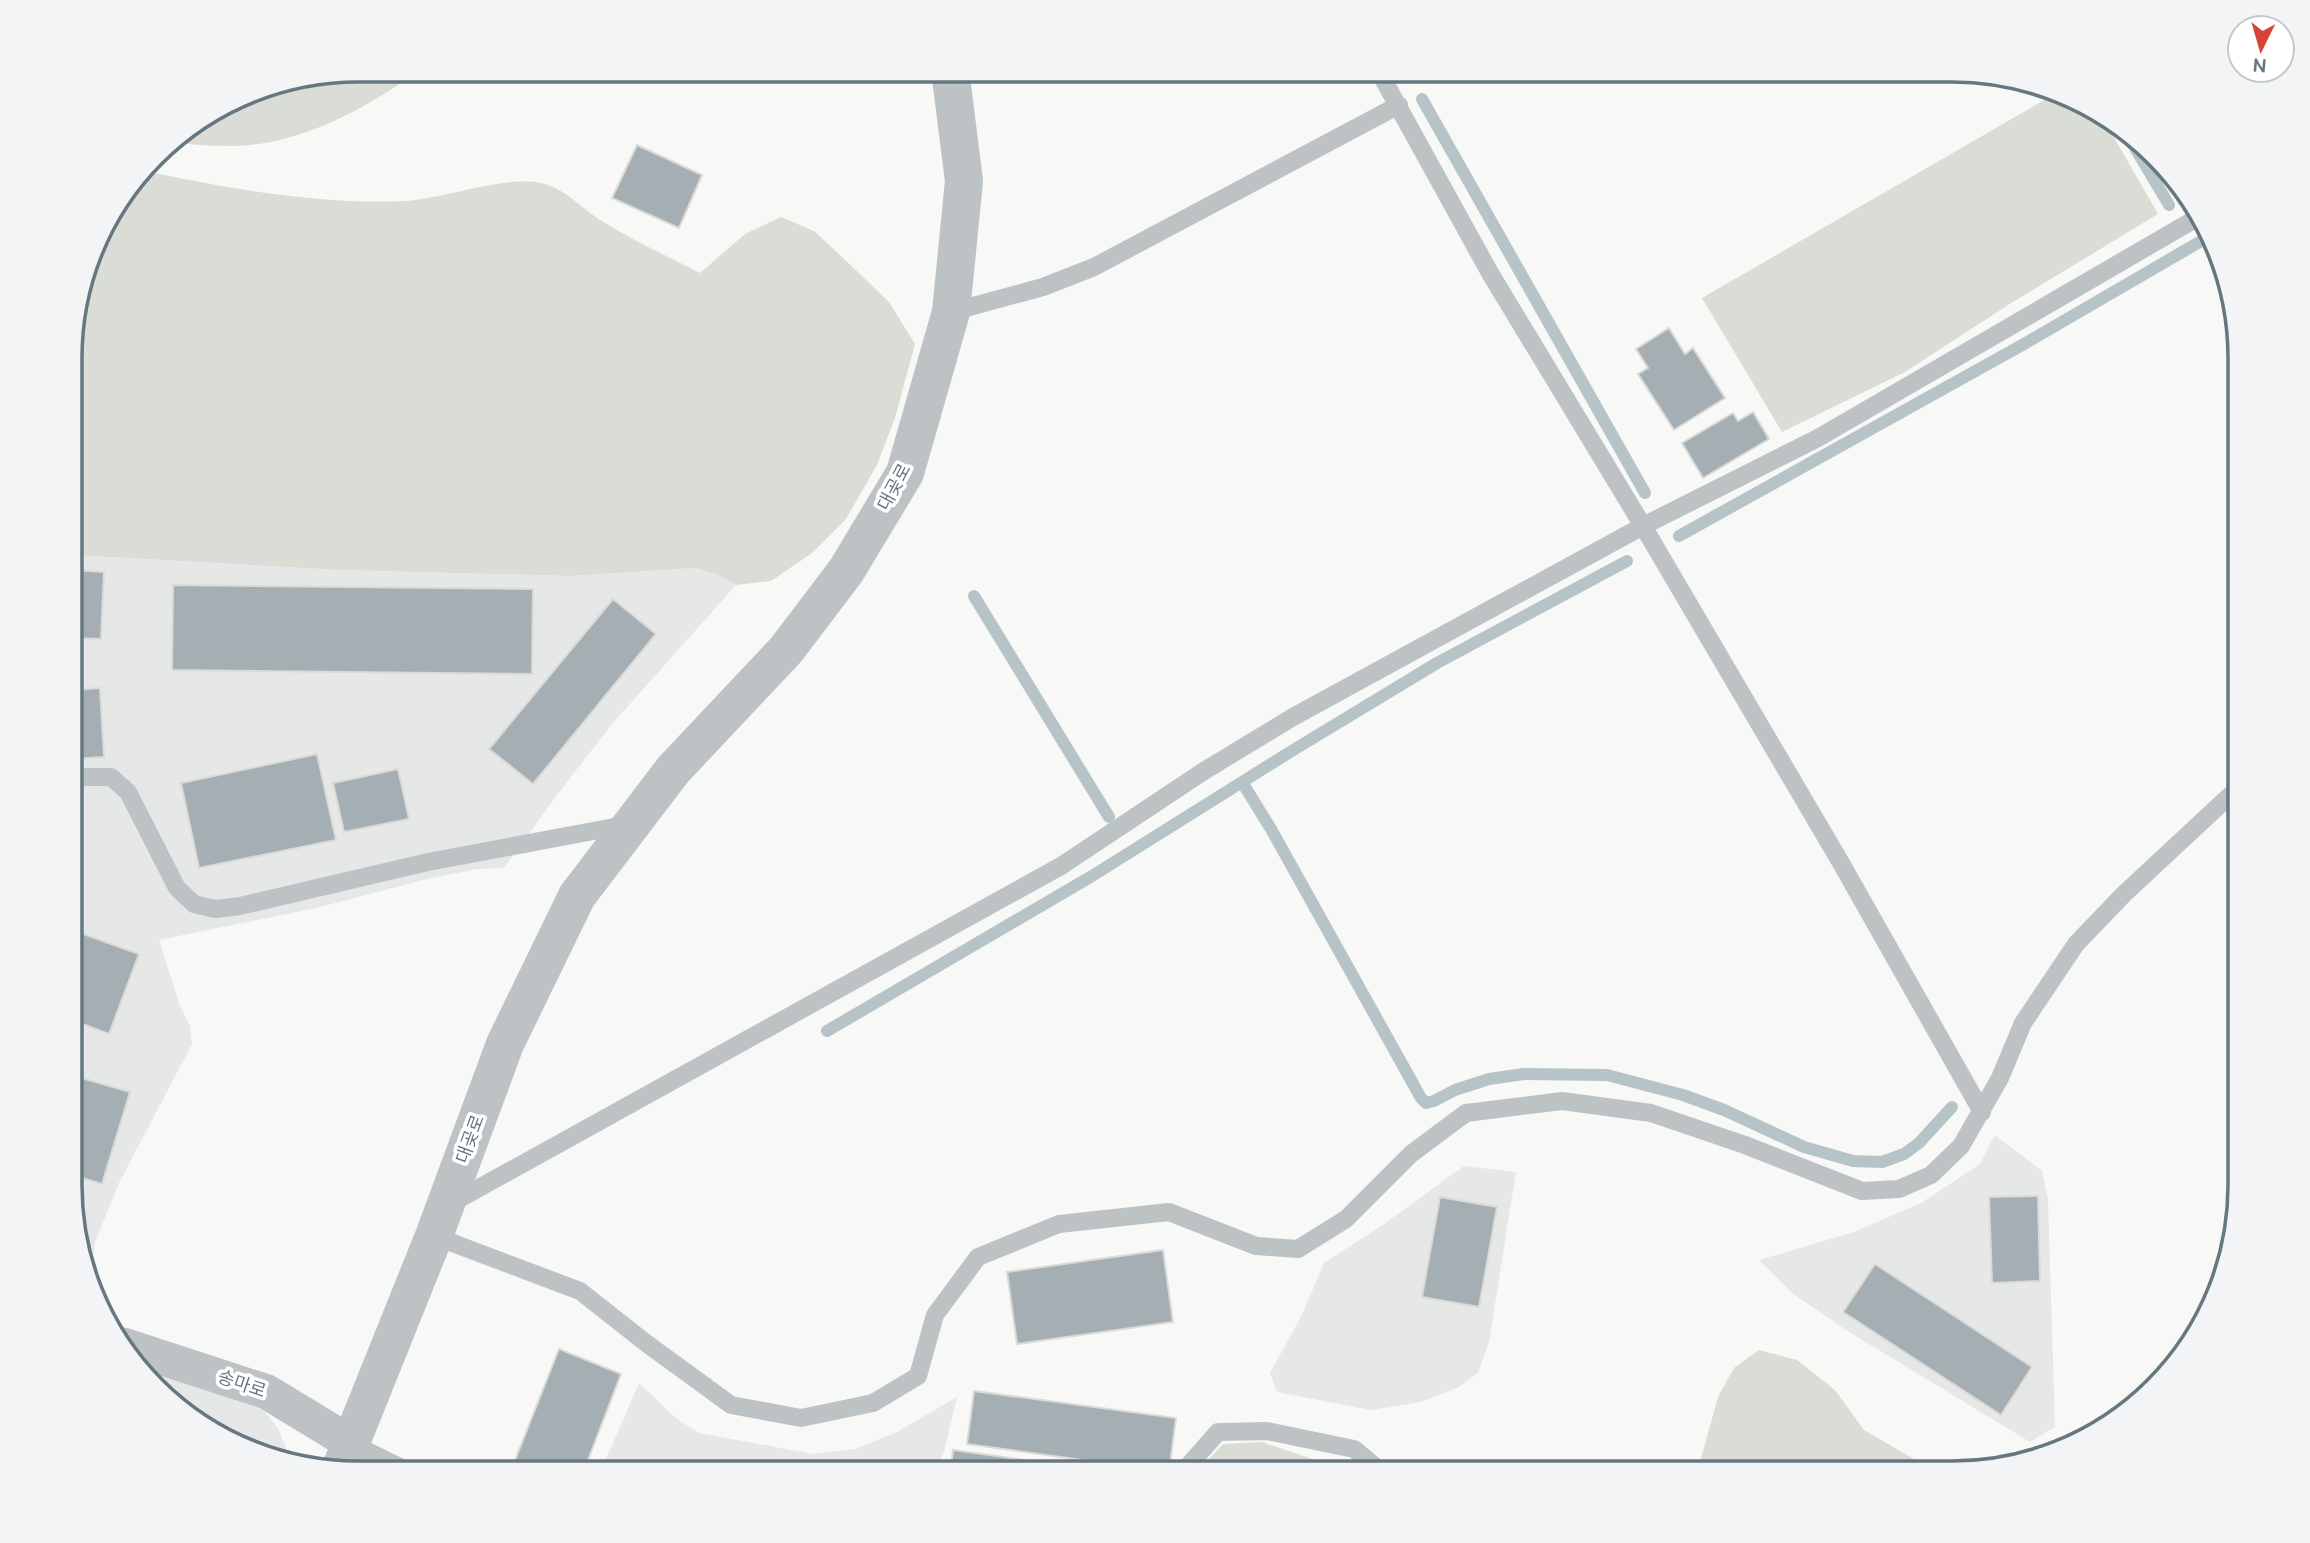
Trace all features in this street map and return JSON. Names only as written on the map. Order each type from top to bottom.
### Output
[{"type":"street","name":"대곶로","points":[[346,1457],[439,1222],[505,1044],[577,896],[673,770],[786,650],[846,571],[905,473],[951,312],[964,181],[952,82]]},
{"type":"street","name":"송마로","points":[[137,1349],[267,1392],[346,1457]]},
{"type":"lane","points":[[1385,82],[1490,273],[1643,526],[1841,863],[1982,1112]]},
{"type":"lane","points":[[951,312],[1043,287],[1094,267],[1398,106]]},
{"type":"lane","points":[[439,1222],[820,999],[1061,866],[1203,771],[1293,717],[1643,526],[1818,438],[2192,221]]},
{"type":"lane","points":[[82,777],[111,777],[128,792],[177,888],[194,904],[215,909],[240,906],[428,862],[632,824]]},
{"type":"lane","points":[[439,1222],[580,1290],[646,1343],[731,1405],[801,1418],[873,1403],[918,1376],[935,1315],[978,1256],[1059,1224],[1169,1212],[1256,1246],[1298,1250],[1346,1219],[1411,1154],[1466,1113],[1562,1101],[1651,1113],[1745,1145],[1862,1191],[1899,1189],[1931,1175],[1961,1146],[2000,1078],[2023,1023],[2076,943],[2124,894],[2228,797]]},
{"type":"lane","points":[[1193,1461],[1218,1432],[1267,1431],[1354,1449],[1368,1461]]},
{"type":"shaded area","points":[[402,82],[353,112],[304,133],[253,145],[185,144],[220,119],[269,97],[322,85]]},
{"type":"shaded area","points":[[2046,99],[2090,119],[2112,134],[2158,214],[2008,305],[1905,372],[1782,432],[1702,298]]},
{"type":"shaded area","points":[[154,173],[273,194],[372,202],[419,200],[513,182],[545,184],[561,191],[638,242],[700,273],[745,234],[781,217],[814,231],[839,254],[889,302],[915,344],[895,418],[877,465],[846,519],[812,553],[771,581],[736,585],[718,575],[695,568],[571,576],[339,570],[82,556],[82,358],[88,304],[103,252],[119,220]]},
{"type":"shaded area","points":[[82,556],[339,570],[571,576],[695,568],[718,575],[736,585],[612,724],[504,868],[477,869],[427,879],[316,908],[159,940],[180,1006],[190,1026],[192,1044],[119,1183],[95,1242],[93,1259],[85,1221],[82,1185]]},
{"type":"shaded area","points":[[1995,1135],[2042,1171],[2048,1199],[2055,1427],[2030,1442],[1846,1330],[1792,1293],[1759,1260],[1854,1232],[1921,1203],[1980,1164]]},
{"type":"shaded area","points":[[1464,1166],[1516,1172],[1489,1342],[1478,1373],[1459,1387],[1421,1402],[1371,1410],[1277,1392],[1270,1373],[1302,1315],[1324,1263],[1384,1224]]},
{"type":"shaded area","points":[[1759,1350],[1797,1360],[1835,1390],[1864,1430],[1917,1461],[1700,1461],[1718,1397],[1734,1368]]},
{"type":"shaded area","points":[[150,1366],[226,1392],[264,1411],[278,1428],[286,1451],[252,1440],[220,1424],[190,1404]]},
{"type":"shaded area","points":[[639,1383],[677,1419],[699,1433],[813,1454],[855,1449],[897,1432],[957,1397],[940,1461],[605,1461]]},
{"type":"shaded area","points":[[1262,1442],[1318,1461],[1207,1461],[1223,1444]]},
{"type":"building","points":[[637,145],[702,175],[679,228],[612,198]]},
{"type":"building","points":[[1669,328],[1685,354],[1693,348],[1725,398],[1674,430],[1638,374],[1648,368],[1636,349]]},
{"type":"building","points":[[1753,412],[1769,439],[1703,478],[1682,443],[1733,413],[1738,421]]},
{"type":"building","points":[[82,571],[104,572],[101,639],[82,638]]},
{"type":"building","points":[[173,585],[533,589],[532,674],[172,670]]},
{"type":"building","points":[[613,599],[656,634],[533,784],[489,749]]},
{"type":"building","points":[[100,688],[104,757],[82,758],[82,689]]},
{"type":"building","points":[[317,754],[336,840],[199,868],[181,783]]},
{"type":"building","points":[[398,769],[409,819],[344,832],[333,783]]},
{"type":"building","points":[[82,934],[139,954],[109,1034],[82,1024]]},
{"type":"building","points":[[82,1078],[130,1092],[102,1184],[82,1178]]},
{"type":"building","points":[[2038,1196],[2040,1281],[1992,1283],[1989,1197]]},
{"type":"building","points":[[1440,1197],[1497,1207],[1479,1307],[1422,1297]]},
{"type":"building","points":[[1163,1250],[1173,1322],[1017,1344],[1007,1272]]},
{"type":"building","points":[[1875,1264],[2032,1367],[2001,1415],[1843,1312]]},
{"type":"building","points":[[559,1349],[621,1374],[588,1461],[515,1461]]},
{"type":"building","points":[[974,1391],[1176,1418],[1170,1461],[1090,1461],[967,1444]]},
{"type":"building","points":[[953,1450],[1032,1461],[952,1461]]},
{"type":"waterway","points":[[1422,99],[1645,493]]},
{"type":"waterway","points":[[2140,157],[2169,205]]},
{"type":"waterway","points":[[1679,536],[2024,344],[2201,241]]},
{"type":"waterway","points":[[827,1031],[1092,876],[1437,663],[1627,561]]},
{"type":"waterway","points":[[974,596],[1109,817]]},
{"type":"waterway","points":[[1242,782],[1426,1103],[1489,1079],[1524,1074],[1607,1075],[1683,1095],[1724,1110],[1804,1147],[1853,1161],[1882,1162],[1904,1154],[1919,1143],[1952,1107]]}]
